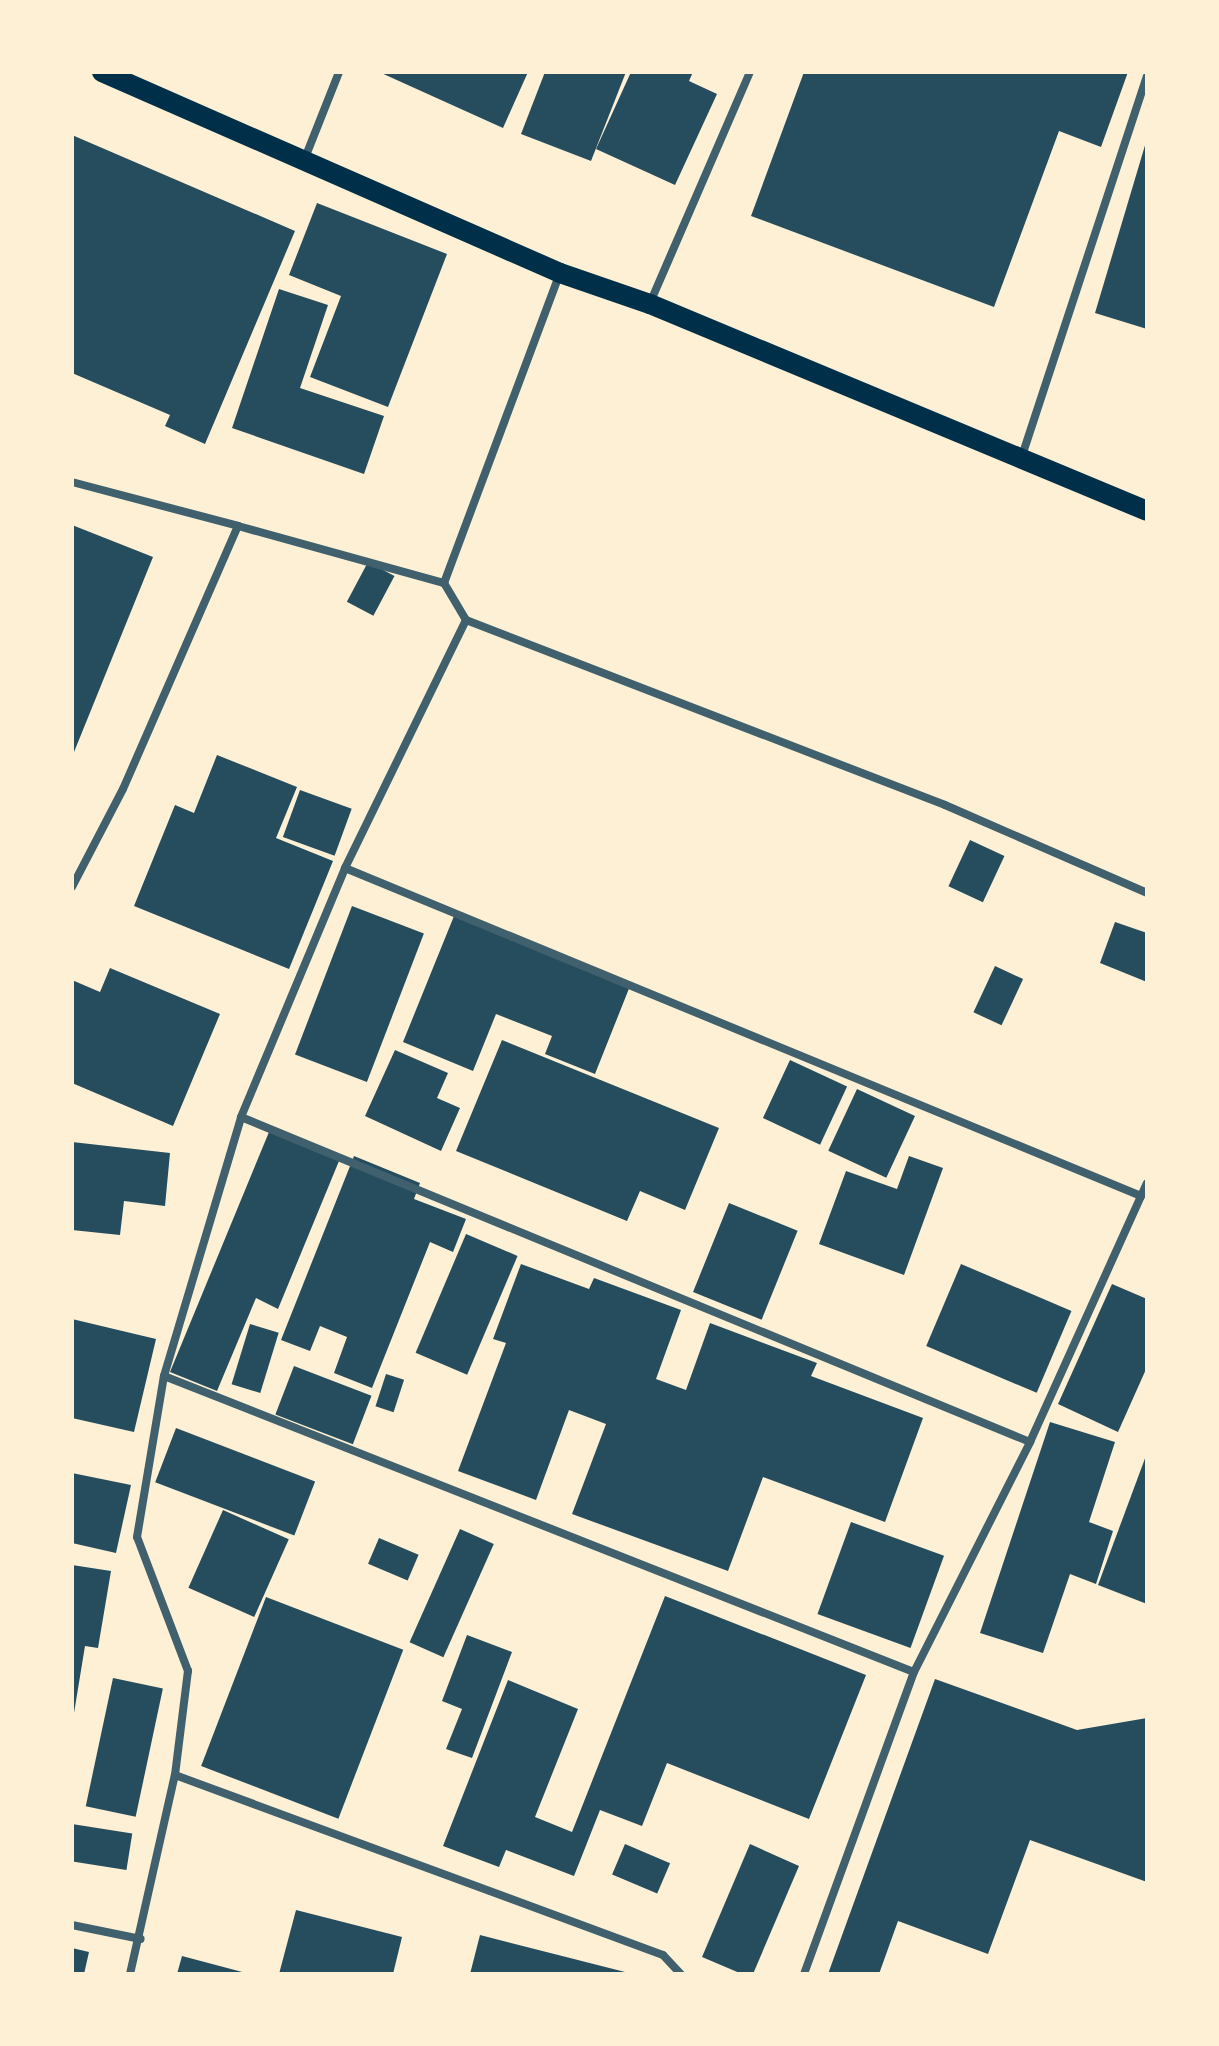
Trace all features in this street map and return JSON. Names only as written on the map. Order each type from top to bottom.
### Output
[{"type":"main road","points":[[102,72],[305,158],[560,273],[650,304],[1147,511]]},
{"type":"street","points":[[305,158],[339,72]]},
{"type":"street","points":[[650,304],[750,72]]},
{"type":"street","points":[[1021,459],[1147,76]]},
{"type":"street","points":[[444,583],[560,273]]},
{"type":"street","points":[[72,482],[444,583],[466,620],[945,805],[1147,893]]},
{"type":"street","points":[[72,887],[123,789],[238,526]]},
{"type":"street","points":[[130,1974],[141,1939],[175,1775],[188,1671],[137,1537],[164,1376],[241,1117],[345,868],[466,620]]},
{"type":"street","points":[[345,868],[1141,1196]]},
{"type":"street","points":[[241,1117],[1030,1442]]},
{"type":"street","points":[[804,1974],[914,1672],[1030,1442],[1147,1183]]},
{"type":"street","points":[[164,1376],[914,1672]]},
{"type":"street","points":[[175,1775],[663,1955],[681,1974]]},
{"type":"street","points":[[72,1925],[141,1939]]},
{"type":"building","points":[[379,72],[528,72],[503,128]]},
{"type":"building","points":[[545,72],[626,72],[591,161],[521,134]]},
{"type":"building","points":[[631,72],[693,72],[689,81],[717,94],[675,185],[596,149]]},
{"type":"building","points":[[804,72],[1128,72],[1101,147],[1059,131],[994,307],[751,216]]},
{"type":"building","points":[[72,135],[295,231],[205,444],[165,426],[170,415],[72,373]]},
{"type":"building","points":[[1147,142],[1147,329],[1095,313]]},
{"type":"building","points":[[317,203],[447,254],[388,407],[310,377],[341,296],[289,275]]},
{"type":"building","points":[[279,289],[328,305],[300,388],[384,416],[364,474],[232,428]]},
{"type":"building","points":[[72,525],[153,557],[72,757]]},
{"type":"building","points":[[368,562],[394,576],[373,616],[347,602]]},
{"type":"building","points":[[217,755],[297,787],[276,838],[333,861],[289,969],[134,906],[175,805],[194,813]]},
{"type":"building","points":[[300,790],[352,809],[335,856],[283,837]]},
{"type":"building","points":[[970,840],[1004,856],[983,902],[948,886]]},
{"type":"building","points":[[352,906],[424,934],[367,1082],[295,1054]]},
{"type":"building","points":[[454,916],[630,986],[595,1074],[545,1054],[552,1036],[496,1014],[473,1071],[403,1042]]},
{"type":"building","points":[[1115,922],[1147,933],[1147,982],[1100,963]]},
{"type":"building","points":[[995,966],[1023,979],[1002,1025],[973,1012]]},
{"type":"building","points":[[110,968],[220,1014],[173,1126],[72,1083],[72,980],[100,992]]},
{"type":"building","points":[[502,1040],[719,1128],[685,1210],[640,1191],[627,1221],[456,1151]]},
{"type":"building","points":[[395,1050],[448,1073],[437,1098],[460,1108],[441,1151],[365,1116]]},
{"type":"building","points":[[790,1060],[847,1087],[820,1145],[763,1118]]},
{"type":"building","points":[[857,1089],[915,1116],[886,1178],[828,1151]]},
{"type":"building","points":[[269,1132],[339,1161],[278,1309],[256,1298],[217,1391],[170,1372]]},
{"type":"building","points":[[72,1142],[170,1153],[165,1206],[124,1201],[120,1235],[72,1230]]},
{"type":"building","points":[[354,1156],[420,1183],[414,1199],[466,1219],[453,1252],[430,1242],[372,1388],[334,1373],[347,1337],[320,1326],[310,1351],[281,1340]]},
{"type":"building","points":[[909,1156],[943,1168],[904,1275],[819,1244],[846,1171],[897,1189]]},
{"type":"building","points":[[729,1203],[798,1231],[762,1320],[693,1292]]},
{"type":"building","points":[[466,1234],[518,1256],[467,1375],[416,1353]]},
{"type":"building","points":[[521,1264],[589,1289],[594,1278],[681,1310],[656,1379],[686,1390],[710,1323],[817,1363],[811,1376],[923,1418],[885,1522],[763,1477],[728,1571],[572,1514],[606,1424],[569,1410],[536,1500],[458,1471],[506,1343],[493,1339]]},
{"type":"building","points":[[961,1264],[1071,1311],[1037,1393],[926,1346]]},
{"type":"building","points":[[1112,1284],[1147,1299],[1147,1367],[1118,1432],[1058,1404]]},
{"type":"building","points":[[72,1319],[156,1339],[134,1432],[72,1418]]},
{"type":"building","points":[[250,1324],[279,1333],[260,1393],[232,1384]]},
{"type":"building","points":[[294,1366],[371,1396],[353,1444],[275,1415]]},
{"type":"building","points":[[386,1374],[404,1380],[394,1412],[375,1406]]},
{"type":"building","points":[[1050,1422],[1115,1442],[1089,1522],[1113,1531],[1096,1584],[1070,1574],[1043,1653],[980,1633]]},
{"type":"building","points":[[176,1428],[315,1481],[294,1536],[155,1482]]},
{"type":"building","points":[[1147,1453],[1147,1604],[1098,1585]]},
{"type":"building","points":[[72,1473],[131,1485],[116,1553],[72,1543]]},
{"type":"building","points":[[223,1510],[289,1539],[254,1617],[188,1588]]},
{"type":"building","points":[[851,1522],[944,1556],[911,1648],[817,1614]]},
{"type":"building","points":[[460,1529],[494,1544],[443,1657],[410,1642]]},
{"type":"building","points":[[379,1538],[419,1555],[408,1581],[368,1564]]},
{"type":"building","points":[[72,1565],[111,1571],[98,1648],[85,1646],[74,1713]]},
{"type":"building","points":[[665,1596],[866,1675],[809,1819],[667,1763],[642,1826],[600,1810],[574,1876],[506,1850],[499,1867],[443,1846],[508,1680],[578,1709],[535,1817],[572,1832]]},
{"type":"building","points":[[266,1597],[403,1650],[338,1819],[201,1766]]},
{"type":"building","points":[[467,1635],[512,1652],[472,1758],[446,1749],[462,1709],[442,1701]]},
{"type":"building","points":[[113,1678],[163,1689],[136,1817],[86,1806]]},
{"type":"building","points":[[935,1679],[1077,1730],[1147,1718],[1147,1882],[1030,1840],[988,1954],[898,1921],[879,1974],[828,1974]]},
{"type":"building","points":[[72,1824],[132,1834],[126,1870],[72,1861]]},
{"type":"building","points":[[625,1844],[670,1863],[657,1894],[612,1874]]},
{"type":"building","points":[[750,1844],[799,1866],[753,1974],[742,1974],[702,1957]]},
{"type":"building","points":[[296,1910],[402,1937],[393,1974],[279,1974]]},
{"type":"building","points":[[480,1935],[629,1973],[629,1974],[470,1974]]},
{"type":"building","points":[[72,1948],[89,1952],[84,1974],[72,1974]]},
{"type":"building","points":[[182,1956],[246,1973],[246,1974],[177,1974]]}]
